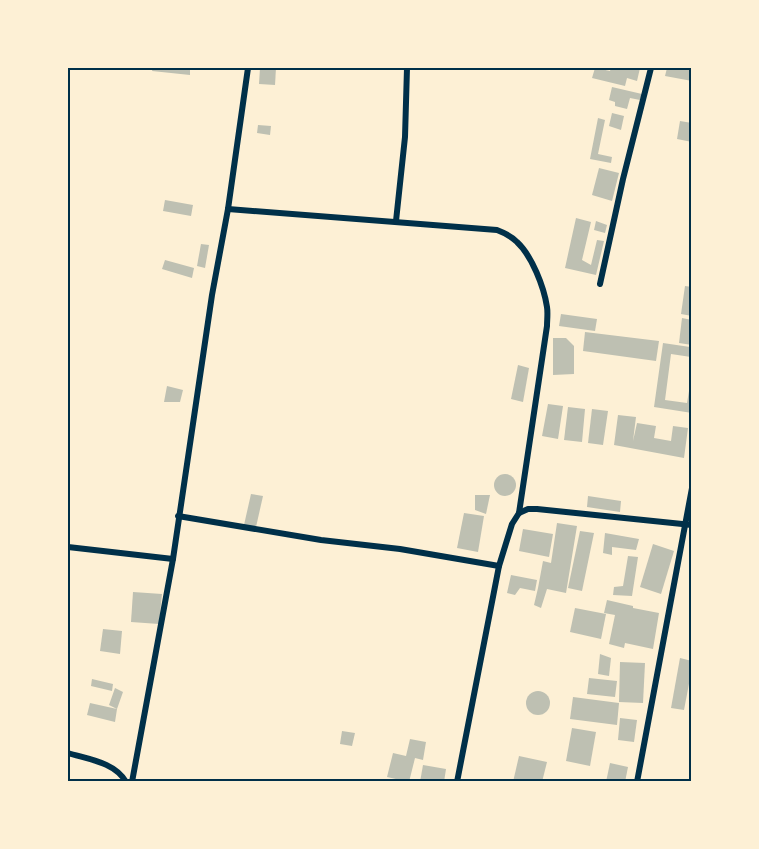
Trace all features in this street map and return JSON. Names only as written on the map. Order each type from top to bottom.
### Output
[{"type":"street","points":[[132,782],[173,559],[248,68]]},
{"type":"street","points":[[396,221],[405,137],[406,68]]},
{"type":"street","points":[[600,284],[651,68]]},
{"type":"street","points":[[228,209],[497,230],[508,234],[519,243],[541,284],[547,307],[547,326],[519,513],[512,525],[499,566],[458,782]]},
{"type":"street","points":[[637,782],[667,617],[689,524],[692,488]]},
{"type":"street","points":[[519,513],[528,509],[537,509],[689,524]]},
{"type":"street","points":[[178,516],[499,566]]},
{"type":"street","points":[[68,547],[173,559]]},
{"type":"street","points":[[68,753],[116,769],[126,782]]},
{"type":"building","points":[[153,68],[190,68],[190,75],[152,71]]},
{"type":"building","points":[[260,68],[276,68],[275,85],[259,84]]},
{"type":"building","points":[[595,68],[610,71],[611,68],[640,68],[637,81],[627,78],[625,86],[592,78]]},
{"type":"building","points":[[667,68],[692,68],[692,81],[665,76]]},
{"type":"building","points":[[612,87],[642,94],[640,100],[630,98],[627,109],[615,106],[615,102],[609,100]]},
{"type":"building","points":[[612,113],[624,116],[621,130],[609,126]]},
{"type":"building","points":[[598,118],[605,120],[598,154],[612,157],[611,163],[590,159]]},
{"type":"building","points":[[680,121],[692,123],[692,142],[677,139]]},
{"type":"building","points":[[258,125],[271,126],[270,135],[257,133]]},
{"type":"building","points":[[599,168],[619,173],[612,201],[592,195]]},
{"type":"building","points":[[165,200],[193,205],[191,216],[163,211]]},
{"type":"building","points":[[576,218],[591,222],[582,260],[591,265],[597,240],[604,241],[596,275],[565,268]]},
{"type":"building","points":[[596,221],[607,225],[605,233],[594,230]]},
{"type":"building","points":[[201,244],[209,245],[205,268],[197,266]]},
{"type":"building","points":[[165,260],[194,268],[192,278],[162,269]]},
{"type":"building","points":[[685,286],[692,287],[692,316],[681,314]]},
{"type":"building","points":[[561,314],[597,319],[595,331],[559,326]]},
{"type":"building","points":[[682,318],[692,320],[692,345],[679,343]]},
{"type":"building","points":[[585,332],[659,341],[656,361],[583,351]]},
{"type":"building","points":[[553,338],[566,338],[574,346],[574,374],[553,375]]},
{"type":"building","points":[[663,343],[690,347],[691,357],[671,354],[665,400],[687,403],[690,385],[692,385],[692,413],[654,407]]},
{"type":"building","points":[[518,365],[529,368],[523,402],[511,399]]},
{"type":"building","points":[[167,386],[183,390],[180,402],[164,402]]},
{"type":"building","points":[[548,404],[563,406],[558,439],[542,436]]},
{"type":"building","points":[[568,407],[585,409],[582,442],[564,440]]},
{"type":"building","points":[[592,409],[608,411],[603,445],[588,443]]},
{"type":"building","points":[[618,415],[636,417],[633,441],[637,423],[656,426],[654,438],[671,441],[673,426],[688,428],[684,458],[614,445]]},
{"type":"building","points":[[505,474],[513,477],[516,485],[513,493],[505,496],[497,493],[494,485],[497,477]]},
{"type":"building","points":[[251,494],[263,496],[256,527],[244,525]]},
{"type":"building","points":[[475,495],[490,495],[486,514],[475,510]]},
{"type":"building","points":[[588,496],[621,501],[620,512],[587,507]]},
{"type":"building","points":[[464,513],[484,516],[478,552],[457,548]]},
{"type":"building","points":[[557,523],[577,526],[566,593],[547,589],[541,608],[534,605],[543,561],[551,563]]},
{"type":"building","points":[[523,529],[553,534],[549,557],[519,551]]},
{"type":"building","points":[[580,531],[594,533],[582,591],[568,588]]},
{"type":"building","points":[[605,533],[639,539],[636,550],[612,547],[612,555],[603,553]]},
{"type":"building","points":[[653,544],[674,551],[661,594],[640,587]]},
{"type":"building","points":[[628,556],[638,557],[632,596],[613,595],[614,587],[623,586]]},
{"type":"building","points":[[511,575],[537,580],[535,591],[520,588],[515,595],[507,593]]},
{"type":"building","points":[[133,592],[162,594],[159,624],[131,622]]},
{"type":"building","points":[[607,600],[659,613],[653,649],[625,643],[624,648],[609,644],[615,615],[604,613]]},
{"type":"building","points":[[575,608],[606,614],[601,639],[570,632]]},
{"type":"building","points":[[103,629],[122,631],[120,654],[100,651]]},
{"type":"building","points":[[600,654],[611,658],[609,676],[598,674]]},
{"type":"building","points":[[680,658],[692,661],[684,710],[671,708]]},
{"type":"building","points":[[620,662],[645,663],[643,703],[619,702]]},
{"type":"building","points":[[589,678],[617,681],[615,697],[587,694]]},
{"type":"building","points":[[92,679],[113,684],[112,691],[91,686]]},
{"type":"building","points":[[115,688],[123,692],[117,709],[109,705]]},
{"type":"building","points":[[538,691],[547,694],[550,703],[547,712],[538,715],[529,712],[526,703],[529,694]]},
{"type":"building","points":[[573,697],[619,703],[617,725],[570,719]]},
{"type":"building","points":[[90,703],[117,709],[115,722],[87,715]]},
{"type":"building","points":[[620,718],[637,720],[634,742],[618,740]]},
{"type":"building","points":[[572,728],[596,732],[590,766],[566,761]]},
{"type":"building","points":[[342,731],[355,733],[352,746],[340,744]]},
{"type":"building","points":[[410,739],[426,742],[423,760],[415,758],[409,782],[387,777],[393,753],[406,756]]},
{"type":"building","points":[[519,756],[547,762],[542,782],[513,782]]},
{"type":"building","points":[[610,763],[628,767],[625,782],[606,782]]},
{"type":"building","points":[[423,765],[446,769],[444,782],[420,782]]}]
